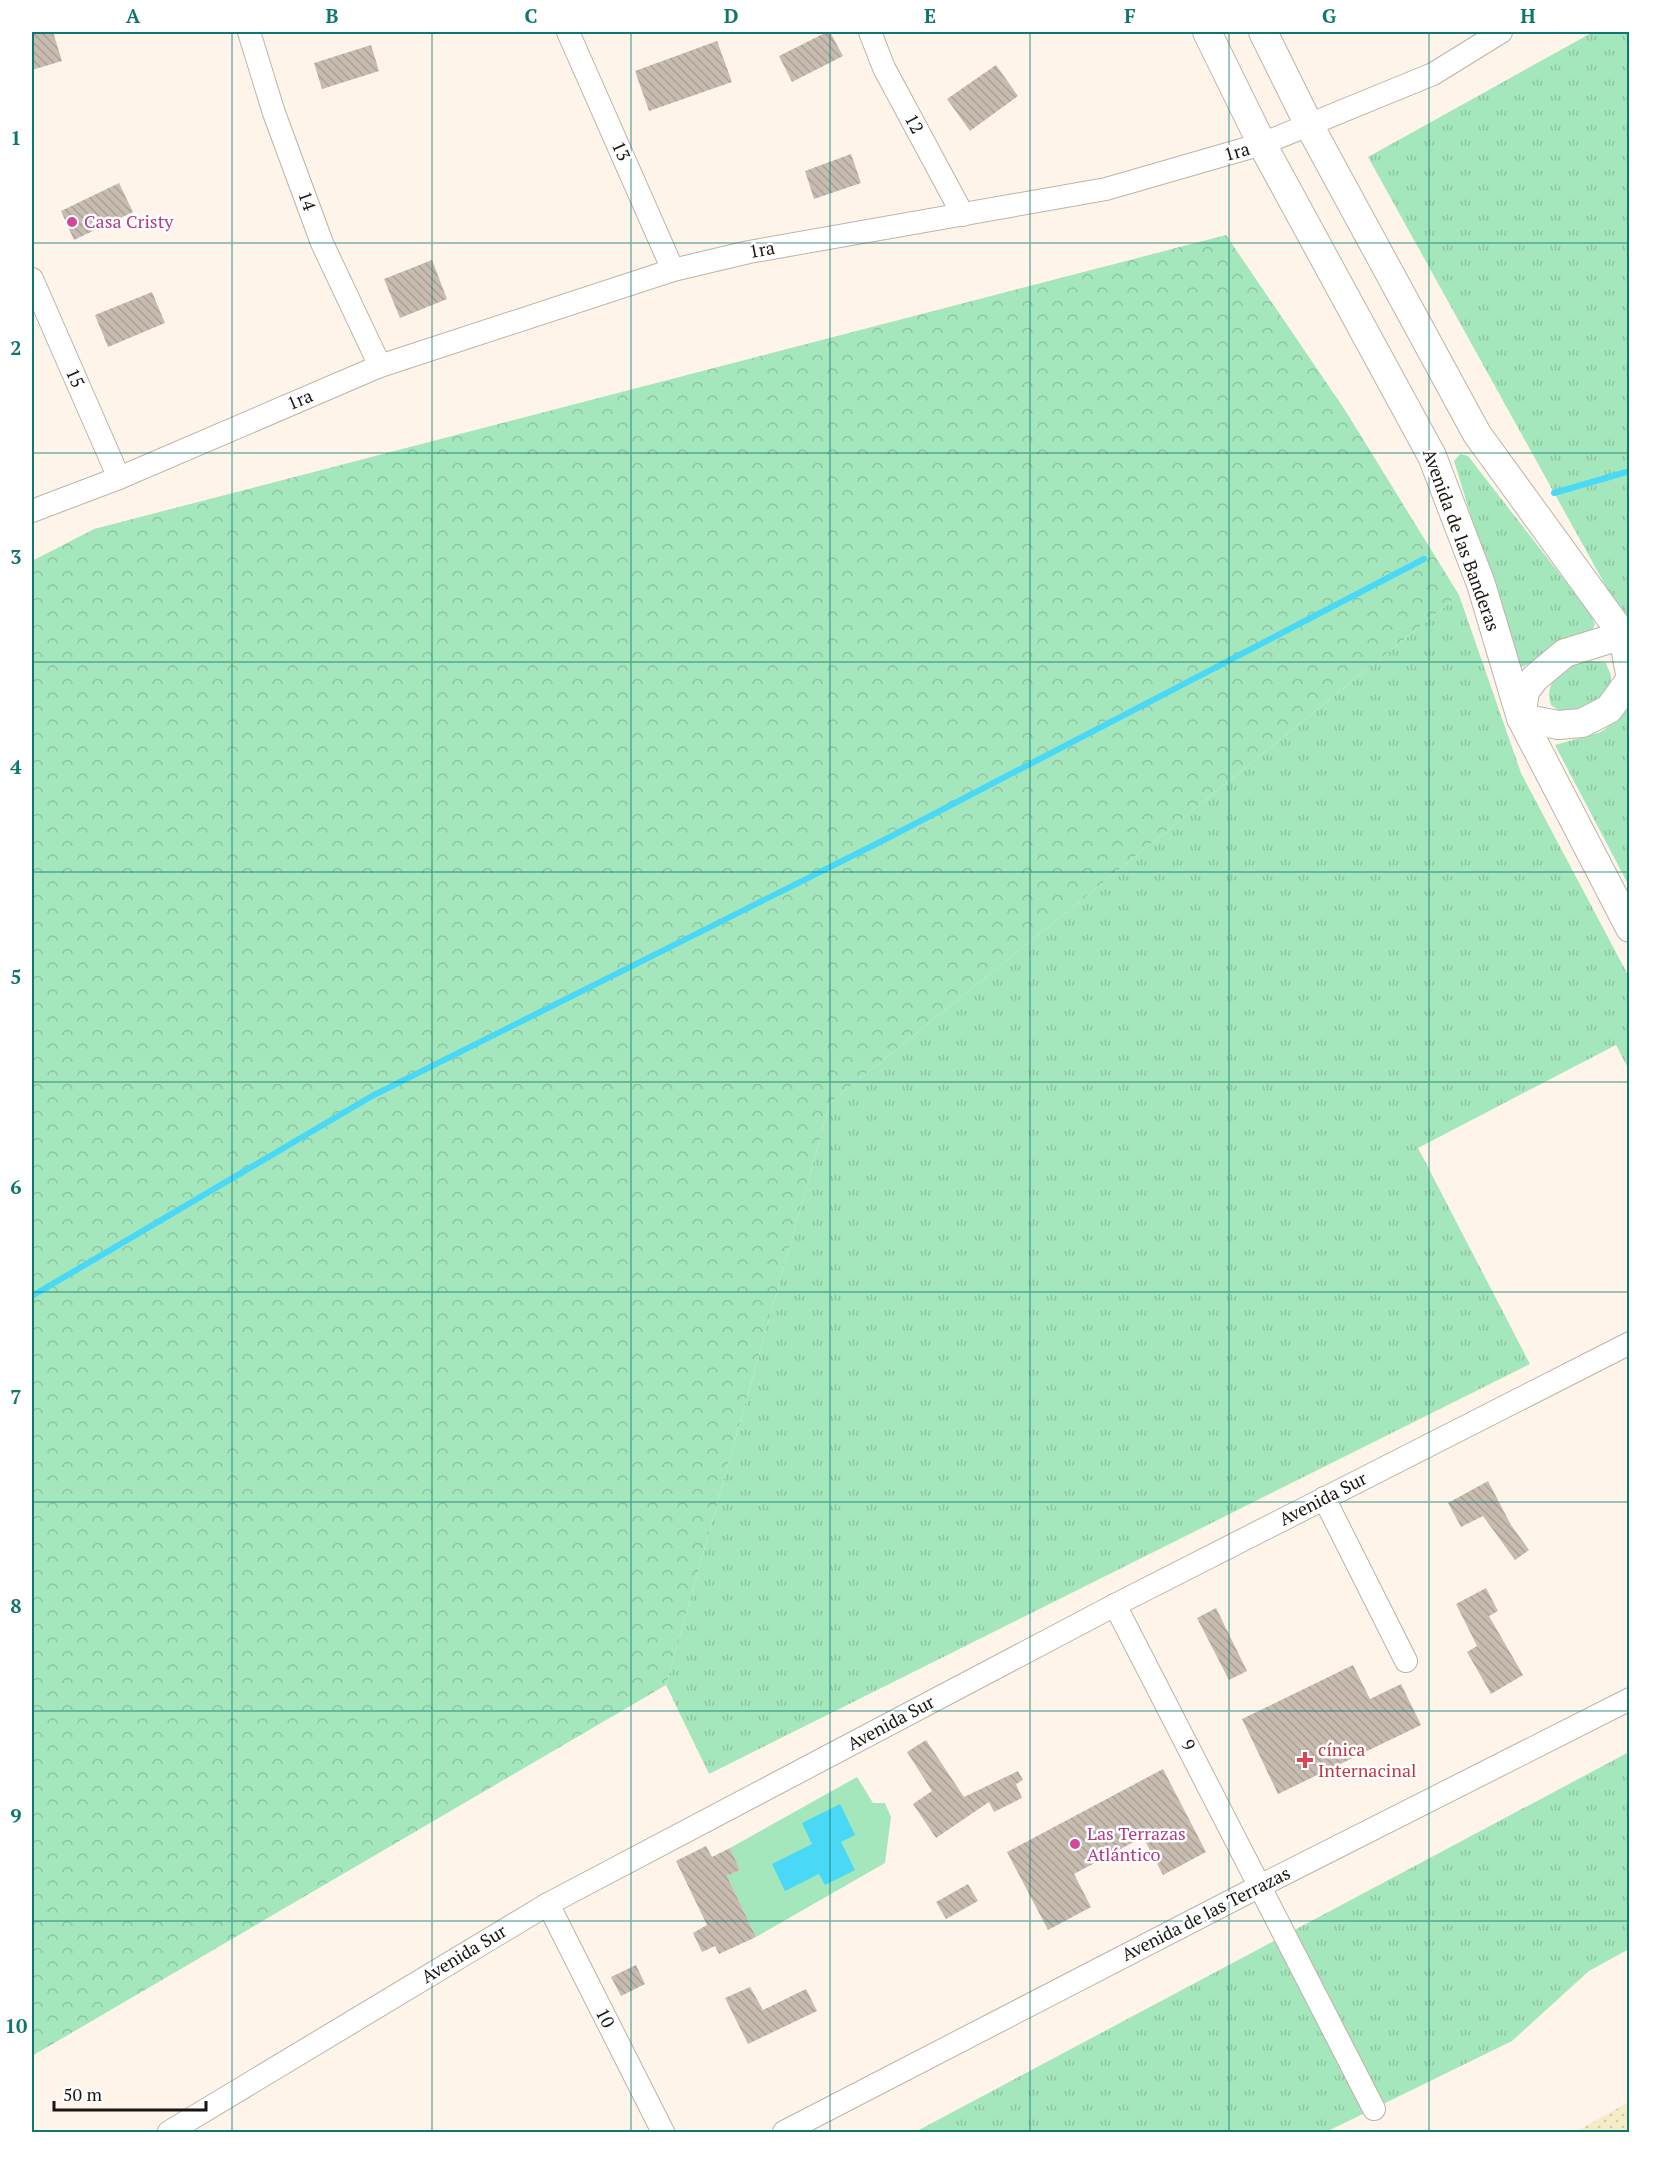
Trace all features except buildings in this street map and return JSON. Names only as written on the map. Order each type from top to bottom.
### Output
[{"type":"main road","name":"Avenida de las Banderas","points":[[1208,32],[1262,144],[1432,456],[1481,584],[1521,718],[1629,927]]},
{"type":"main road","points":[[1263,32],[1309,125],[1477,434],[1627,639],[1629,674]]},
{"type":"main road","points":[[1627,639],[1564,653],[1535,678],[1525,691],[1521,718],[1557,725],[1582,723],[1609,708],[1629,680]]},
{"type":"street","name":"14","points":[[249,32],[274,112],[322,243],[380,366]]},
{"type":"street","name":"13","points":[[568,32],[673,270]]},
{"type":"street","name":"12","points":[[870,32],[884,68],[963,215]]},
{"type":"street","name":"1ra","points":[[32,511],[119,478],[380,366],[673,270],[749,252],[1106,189],[1262,144],[1433,74],[1501,32]]},
{"type":"street","name":"15","points":[[32,279],[119,478]]},
{"type":"street","name":"Avenida Sur","points":[[169,2133],[548,1904],[1115,1605],[1629,1343]]},
{"type":"street","points":[[1324,1498],[1406,1660]]},
{"type":"street","name":"9","points":[[1115,1605],[1374,2109]]},
{"type":"street","name":"Avenida de las Terrazas","points":[[784,2133],[1260,1886],[1629,1699]]},
{"type":"street","name":"10","points":[[548,1904],[663,2133]]},
{"type":"green space","points":[[1593,32],[1629,32],[1629,628],[1368,157]]},
{"type":"green space","points":[[1226,235],[1345,410],[1459,595],[830,1103],[666,1685],[32,2056],[32,561],[94,529]]},
{"type":"green space","points":[[1460,454],[1468,456],[1590,613],[1595,624],[1591,633],[1522,667],[1515,660],[1454,461]]},
{"type":"green space","points":[[1459,595],[1521,773],[1629,977],[1629,1070],[1616,1045],[1418,1148],[1530,1364],[709,1774],[666,1685],[830,1103]]},
{"type":"green space","points":[[1592,661],[1606,663],[1611,675],[1610,685],[1602,698],[1595,703],[1572,711],[1560,710],[1551,705],[1550,687],[1559,674],[1574,665]]},
{"type":"green space","points":[[1629,707],[1629,886],[1555,745],[1601,732]]},
{"type":"green space","points":[[1629,1752],[1629,1949],[1589,1971],[1512,2041],[1326,2132],[915,2132]]},
{"type":"green space","points":[[857,1777],[873,1803],[885,1803],[891,1817],[885,1863],[756,1937],[727,1876],[740,1870],[730,1848]]},
{"type":"sand","points":[[1629,2102],[1629,2132],[1575,2132]]},
{"type":"water","points":[[840,1804],[855,1835],[841,1842],[855,1870],[825,1885],[819,1874],[785,1891],[772,1864],[812,1844],[802,1823]]},
{"type":"waterway","points":[[1554,493],[1630,471]]},
{"type":"waterway","points":[[32,1296],[372,1096],[882,841],[1424,559]]},
{"type":"place","name":"Casa Cristy","points":[[72,222]]},
{"type":"place","name":"cínica Internacinal","points":[[1305,1760]]},
{"type":"place","name":"Las Terrazas Atlántico","points":[[1075,1844]]}]
